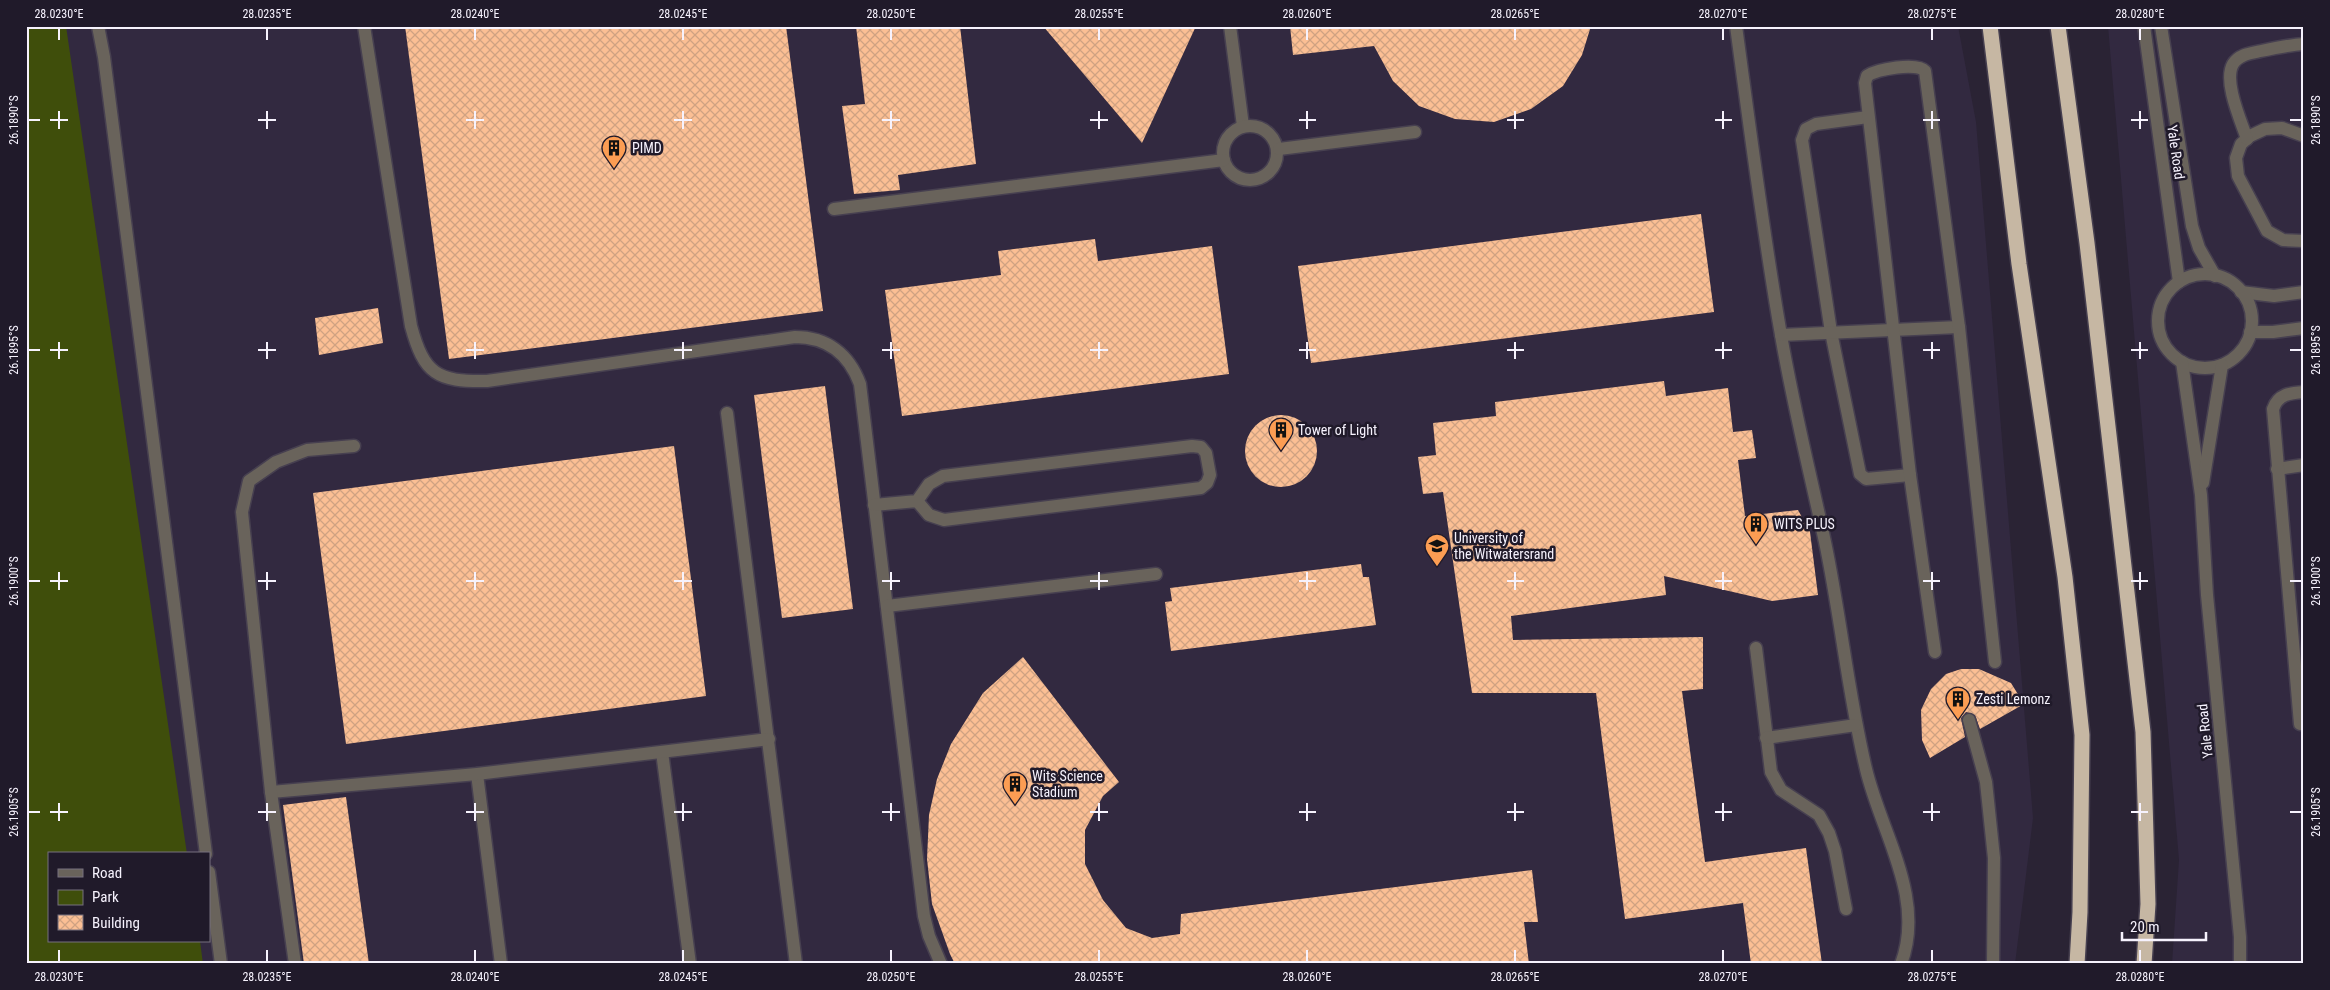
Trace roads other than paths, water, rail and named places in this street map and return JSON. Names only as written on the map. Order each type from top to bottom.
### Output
[{"type":"highway","points":[[1990,26],[2019,264],[2065,576],[2082,735],[2080,912],[2077,964]]},
{"type":"highway","points":[[2058,26],[2088,253],[2143,732],[2148,904],[2144,964]]},
{"type":"street","points":[[98,26],[104,57],[206,852]]},
{"type":"street","points":[[364,26],[411,326],[423,362],[434,373],[466,382],[487,381],[795,337],[808,337],[839,350],[855,372],[860,384],[924,916],[929,936],[941,964]]},
{"type":"street","points":[[1230,26],[1243,126]]},
{"type":"street","points":[[1736,26],[1757,183],[1781,335],[1800,436],[1825,544],[1856,725],[1867,772],[1903,878],[1907,903],[1908,934],[1901,964]]},
{"type":"street","name":"Yale Road","points":[[2144,26],[2179,282]]},
{"type":"street","name":"Yale Road","points":[[2161,26],[2192,226],[2199,248],[2215,276]]},
{"type":"street","points":[[2247,139],[2231,91],[2230,73],[2234,63],[2243,55],[2290,45],[2304,44]]},
{"type":"street","points":[[1935,652],[1910,476],[1864,83],[1867,76],[1874,71],[1917,66],[1925,71],[1959,326],[1995,662]]},
{"type":"street","points":[[1868,117],[1816,124],[1806,129],[1802,140],[1831,332],[1860,474],[1866,479],[1910,476]]},
{"type":"street","points":[[1243,126],[1260,127],[1274,138],[1279,149],[1277,162],[1271,171],[1256,179],[1240,178],[1227,167],[1222,151],[1229,135],[1243,126]]},
{"type":"street","points":[[2304,136],[2282,128],[2265,129],[2241,144],[2236,158],[2238,176],[2267,230],[2283,240],[2304,241]]},
{"type":"street","points":[[1279,149],[1415,132]]},
{"type":"street","points":[[834,209],[1224,160]]},
{"type":"street","points":[[2215,276],[2230,282],[2241,292],[2248,304],[2252,318],[2250,332],[2244,346],[2234,357],[2222,365],[2208,368],[2195,367],[2182,362],[2167,350],[2159,333],[2158,314],[2165,296],[2179,282],[2190,277],[2215,276]]},
{"type":"street","points":[[2241,292],[2274,296],[2304,292]]},
{"type":"street","points":[[1781,335],[1959,326]]},
{"type":"street","points":[[2250,332],[2273,332],[2304,328]]},
{"type":"street","name":"Yale Road","points":[[2182,362],[2201,495],[2207,595],[2240,937],[2240,964]]},
{"type":"street","name":"Yale Road","points":[[2201,495],[2222,365]]},
{"type":"street","points":[[2300,724],[2273,409],[2275,402],[2286,394],[2304,392]]},
{"type":"street","points":[[727,413],[796,964]]},
{"type":"street","points":[[295,964],[272,792],[242,512],[249,482],[276,462],[307,450],[354,446]]},
{"type":"street","points":[[874,506],[917,501],[929,484],[943,476],[1192,446],[1201,447],[1206,453],[1210,476],[1207,483],[1201,488],[944,520],[929,515],[917,501]]},
{"type":"street","points":[[2277,469],[2304,465]]},
{"type":"street","points":[[887,606],[1156,574]]},
{"type":"street","points":[[1756,648],[1771,772],[1781,790],[1819,816],[1829,833],[1835,851],[1846,909]]},
{"type":"street","points":[[1969,720],[1986,782],[1994,858],[1994,964]]},
{"type":"street","points":[[1766,738],[1856,725]]},
{"type":"street","points":[[272,792],[477,774],[769,739]]},
{"type":"street","points":[[662,752],[690,964]]},
{"type":"street","points":[[477,774],[501,964]]},
{"type":"street","points":[[210,880],[221,964]]},
{"type":"place","name":"PIMD","points":[[614,169]]},
{"type":"place","name":"Tower of Light","points":[[1281,451]]},
{"type":"place","name":"WITS PLUS","points":[[1756,545]]},
{"type":"place","name":"University of the Witwatersrand","points":[[1437,567]]},
{"type":"place","name":"Zesti Lemonz","points":[[1958,720]]},
{"type":"place","name":"Wits Science Stadium","points":[[1015,805]]}]
